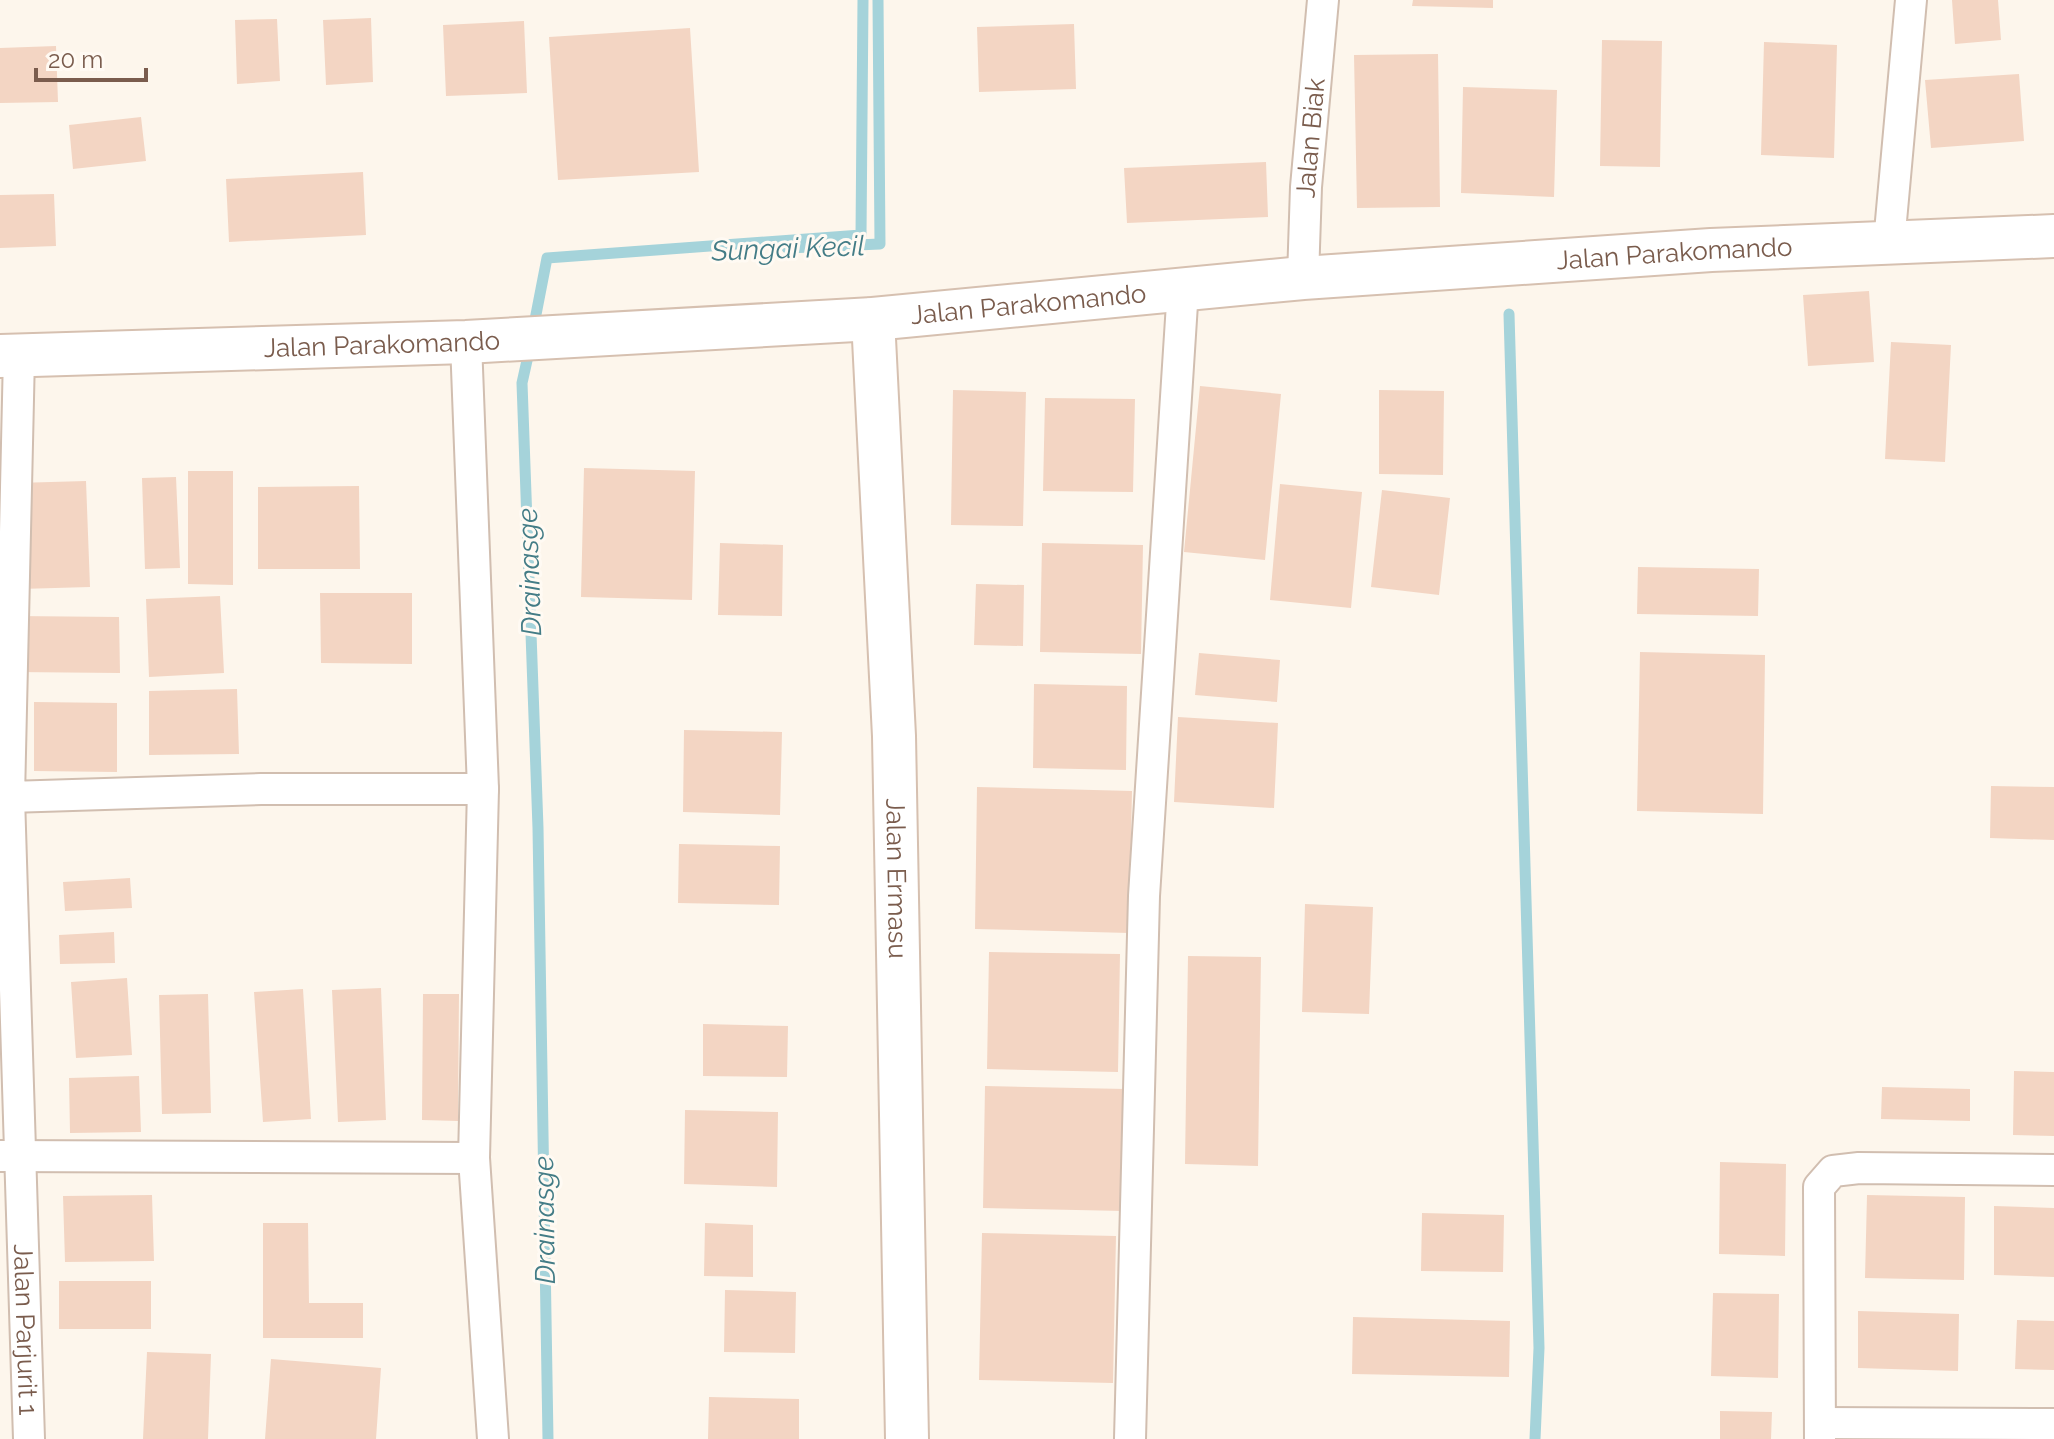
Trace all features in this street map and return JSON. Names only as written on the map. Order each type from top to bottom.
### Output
[{"type":"street","name":"Jalan Biak","points":[[1303,278],[1306,187],[1323,0]]},
{"type":"street","points":[[1889,243],[1911,0]]},
{"type":"street","name":"Jalan Parakomando","points":[[9,356],[466,342],[873,319],[1303,278],[1711,250],[2054,236]]},
{"type":"street","points":[[1130,1439],[1144,896],[1183,288]]},
{"type":"street","name":"Jalan Ermasu","points":[[873,319],[894,736],[907,1439]]},
{"type":"street","points":[[466,342],[483,789],[474,1158],[493,1439]]},
{"type":"street","name":"Jalan Parjurit 1","points":[[9,356],[4,796],[10,1156],[29,1439]]},
{"type":"street","points":[[4,796],[261,789],[483,789]]},
{"type":"street","points":[[10,1156],[474,1158]]},
{"type":"street","points":[[2054,1170],[1859,1168],[1833,1171],[1819,1187],[1817,1210],[1820,1431],[2054,1424]]},
{"type":"building","points":[[1413,0],[1493,0],[1493,8],[1412,6]]},
{"type":"building","points":[[1952,0],[1998,0],[2001,40],[1955,44]]},
{"type":"building","points":[[371,18],[373,82],[326,85],[323,20]]},
{"type":"building","points":[[277,19],[280,81],[237,84],[235,20]]},
{"type":"building","points":[[524,21],[527,93],[446,96],[443,25]]},
{"type":"building","points":[[1074,24],[1076,89],[979,92],[977,27]]},
{"type":"building","points":[[690,28],[699,172],[558,180],[549,37]]},
{"type":"building","points":[[1602,40],[1662,41],[1660,167],[1600,166]]},
{"type":"building","points":[[1764,42],[1837,45],[1834,158],[1761,155]]},
{"type":"building","points":[[56,46],[58,102],[0,103],[0,48]]},
{"type":"building","points":[[1438,54],[1440,207],[1357,208],[1354,55]]},
{"type":"building","points":[[2019,74],[2024,141],[1931,148],[1925,80]]},
{"type":"building","points":[[1463,87],[1557,90],[1554,197],[1461,193]]},
{"type":"building","points":[[141,117],[146,161],[73,169],[69,125]]},
{"type":"building","points":[[1266,162],[1268,217],[1127,223],[1124,168]]},
{"type":"building","points":[[363,172],[366,235],[229,242],[226,179]]},
{"type":"building","points":[[54,194],[56,246],[0,248],[0,195]]},
{"type":"building","points":[[1869,291],[1874,362],[1808,366],[1803,295]]},
{"type":"building","points":[[1891,342],[1951,345],[1945,462],[1885,459]]},
{"type":"building","points":[[1200,386],[1281,394],[1265,560],[1184,552]]},
{"type":"building","points":[[953,390],[1026,392],[1023,526],[951,525]]},
{"type":"building","points":[[1379,390],[1444,391],[1443,475],[1379,474]]},
{"type":"building","points":[[1045,398],[1135,399],[1133,492],[1043,491]]},
{"type":"building","points":[[584,468],[695,471],[692,600],[581,597]]},
{"type":"building","points":[[188,471],[233,471],[233,585],[188,584]]},
{"type":"building","points":[[176,477],[180,568],[145,569],[142,478]]},
{"type":"building","points":[[86,481],[90,587],[20,589],[16,483]]},
{"type":"building","points":[[1280,484],[1362,492],[1351,608],[1270,600]]},
{"type":"building","points":[[359,486],[360,569],[258,569],[258,487]]},
{"type":"building","points":[[1382,490],[1450,498],[1439,595],[1371,587]]},
{"type":"building","points":[[720,543],[783,545],[782,616],[718,615]]},
{"type":"building","points":[[1042,543],[1143,545],[1141,654],[1040,652]]},
{"type":"building","points":[[1638,567],[1759,569],[1758,616],[1637,614]]},
{"type":"building","points":[[976,584],[1024,585],[1023,646],[974,645]]},
{"type":"building","points":[[320,593],[412,593],[412,664],[321,663]]},
{"type":"building","points":[[220,596],[224,673],[149,677],[146,599]]},
{"type":"building","points":[[16,616],[119,617],[120,673],[15,672]]},
{"type":"building","points":[[1640,652],[1765,655],[1763,814],[1637,811]]},
{"type":"building","points":[[1199,653],[1280,660],[1277,702],[1195,695]]},
{"type":"building","points":[[1034,684],[1127,686],[1126,770],[1033,768]]},
{"type":"building","points":[[237,689],[239,754],[149,755],[149,691]]},
{"type":"building","points":[[34,702],[117,703],[117,772],[34,771]]},
{"type":"building","points":[[1178,717],[1278,723],[1274,808],[1174,802]]},
{"type":"building","points":[[684,730],[782,732],[780,815],[683,812]]},
{"type":"building","points":[[1991,786],[2054,787],[2054,840],[1990,838]]},
{"type":"building","points":[[977,787],[1132,791],[1129,933],[975,929]]},
{"type":"building","points":[[679,844],[780,846],[779,905],[678,903]]},
{"type":"building","points":[[130,878],[132,908],[65,911],[63,882]]},
{"type":"building","points":[[1305,904],[1373,907],[1369,1014],[1302,1012]]},
{"type":"building","points":[[114,932],[115,963],[60,964],[59,935]]},
{"type":"building","points":[[989,952],[1120,954],[1118,1072],[987,1069]]},
{"type":"building","points":[[1188,956],[1261,957],[1258,1166],[1185,1164]]},
{"type":"building","points":[[127,978],[132,1055],[76,1058],[71,982]]},
{"type":"building","points":[[381,988],[386,1120],[338,1122],[332,990]]},
{"type":"building","points":[[303,989],[311,1119],[263,1122],[254,992]]},
{"type":"building","points":[[208,994],[211,1113],[162,1114],[159,995]]},
{"type":"building","points":[[423,994],[459,994],[458,1121],[422,1120]]},
{"type":"building","points":[[703,1024],[788,1026],[787,1077],[703,1076]]},
{"type":"building","points":[[2014,1071],[2054,1072],[2054,1136],[2013,1135]]},
{"type":"building","points":[[139,1076],[141,1132],[70,1133],[69,1078]]},
{"type":"building","points":[[985,1086],[1126,1089],[1124,1211],[983,1208]]},
{"type":"building","points":[[1882,1087],[1970,1089],[1970,1121],[1881,1119]]},
{"type":"building","points":[[685,1110],[778,1112],[777,1187],[684,1184]]},
{"type":"building","points":[[1720,1162],[1786,1164],[1785,1256],[1719,1254]]},
{"type":"building","points":[[152,1195],[154,1261],[65,1262],[63,1196]]},
{"type":"building","points":[[1867,1195],[1965,1197],[1964,1280],[1865,1278]]},
{"type":"building","points":[[1994,1206],[2054,1208],[2054,1277],[1994,1275]]},
{"type":"building","points":[[1422,1213],[1504,1215],[1503,1272],[1421,1271]]},
{"type":"building","points":[[263,1223],[308,1223],[309,1303],[363,1303],[363,1338],[263,1338]]},
{"type":"building","points":[[705,1223],[753,1225],[753,1277],[704,1276]]},
{"type":"building","points":[[982,1233],[1116,1236],[1113,1383],[979,1380]]},
{"type":"building","points":[[59,1281],[151,1281],[151,1329],[59,1329]]},
{"type":"building","points":[[725,1290],[796,1292],[795,1353],[724,1352]]},
{"type":"building","points":[[1713,1293],[1779,1294],[1778,1378],[1711,1376]]},
{"type":"building","points":[[1858,1311],[1959,1314],[1958,1371],[1858,1368]]},
{"type":"building","points":[[1353,1317],[1510,1321],[1509,1377],[1352,1374]]},
{"type":"building","points":[[2017,1320],[2054,1321],[2054,1370],[2015,1369]]},
{"type":"building","points":[[147,1352],[211,1354],[208,1439],[143,1439]]},
{"type":"building","points":[[271,1359],[381,1368],[376,1439],[265,1439]]},
{"type":"building","points":[[709,1397],[799,1399],[799,1439],[708,1439]]},
{"type":"building","points":[[1720,1411],[1772,1412],[1771,1439],[1720,1439]]},
{"type":"waterway","name":"Drainasge","points":[[533,330],[547,258],[861,235],[863,0]]},
{"type":"waterway","name":"Sungai Kecil","points":[[787,248],[880,244],[878,0]]},
{"type":"waterway","points":[[1509,314],[1539,1348],[1535,1439]]},
{"type":"waterway","name":"Drainasge","points":[[530,347],[522,383],[538,828],[548,1439]]}]
